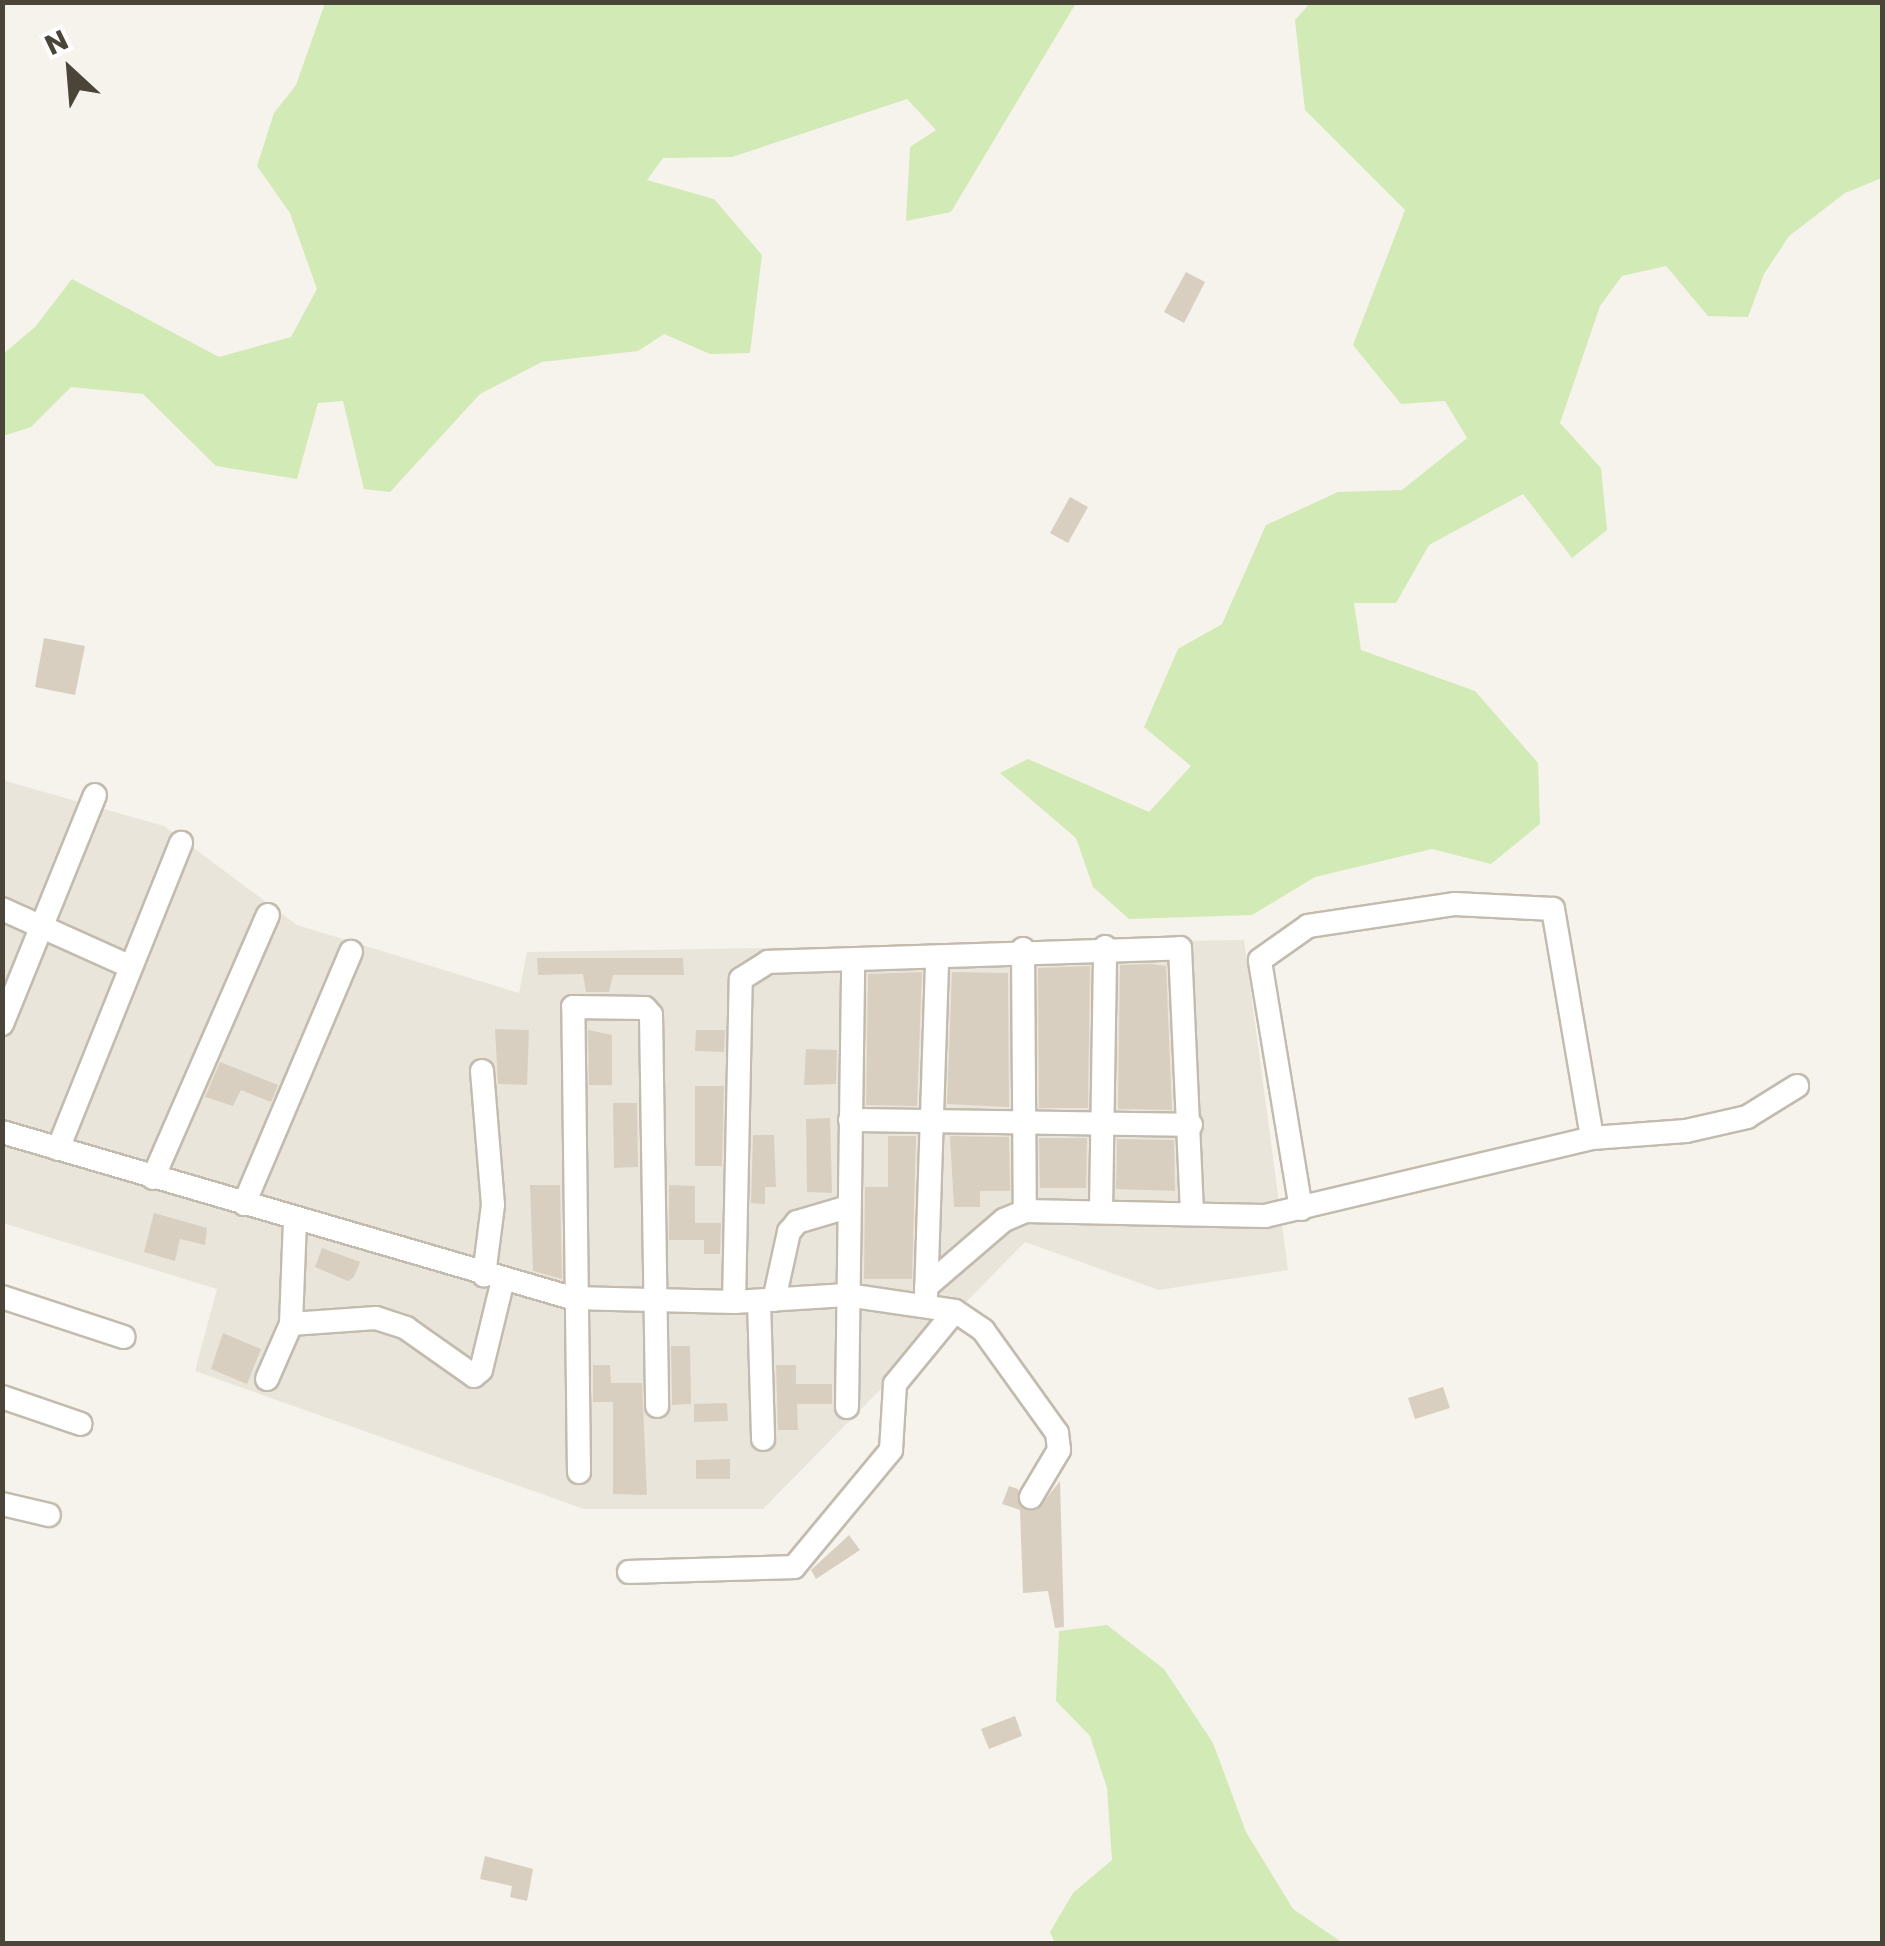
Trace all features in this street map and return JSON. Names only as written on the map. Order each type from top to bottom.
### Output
[{"type":"street","points":[[2,1024],[95,796]]},
{"type":"street","points":[[58,1149],[181,844]]},
{"type":"street","points":[[1301,1209],[1260,960],[1308,926],[1455,904],[1553,909],[1592,1138]]},
{"type":"street","points":[[2,909],[131,966]]},
{"type":"street","points":[[153,1178],[268,915]]},
{"type":"street","points":[[1100,1212],[1104,947]]},
{"type":"street","points":[[734,1302],[741,979],[768,962],[937,958],[1024,949],[1180,948],[1185,954],[1192,1214]]},
{"type":"street","points":[[1024,949],[1025,1211]]},
{"type":"street","points":[[244,1204],[350,952]]},
{"type":"street","points":[[926,1296],[937,958]]},
{"type":"street","points":[[848,1407],[852,960]]},
{"type":"street","points":[[578,1472],[572,1298],[573,1008],[645,1008],[650,1015],[657,1406]]},
{"type":"street","points":[[291,1324],[376,1318],[406,1328],[474,1376],[481,1370],[494,1278],[493,1204],[482,1071]]},
{"type":"street","points":[[926,1296],[1004,1220],[1025,1211],[1265,1216],[1592,1138],[1686,1131],[1747,1118],[1797,1086]]},
{"type":"street","points":[[850,1120],[1191,1125]]},
{"type":"street","points":[[2,1132],[572,1298],[657,1297],[734,1302],[847,1294],[926,1296],[983,1330],[1057,1433],[1059,1450],[1031,1497]]},
{"type":"street","points":[[763,1439],[767,1301],[797,1222],[848,1206]]},
{"type":"street","points":[[267,1379],[291,1324],[295,1220]]},
{"type":"street","points":[[2,1297],[124,1337]]},
{"type":"street","points":[[629,1572],[794,1567],[891,1450],[895,1384],[954,1312]]},
{"type":"street","points":[[2,1397],[81,1424]]},
{"type":"street","points":[[2,1504],[49,1515]]},
{"type":"shaded area","points":[[2,780],[164,826],[297,925],[519,993],[527,952],[1244,940],[1288,1270],[1159,1290],[1025,1242],[763,1509],[584,1509],[195,1371],[217,1289],[3,1223]]},
{"type":"green space","points":[[325,2],[1076,3],[951,212],[906,221],[910,147],[936,130],[907,99],[732,157],[663,158],[647,180],[714,199],[762,255],[750,353],[710,354],[664,334],[638,351],[542,362],[480,394],[390,492],[364,489],[343,401],[318,403],[297,479],[216,466],[143,394],[71,387],[31,427],[3,436],[3,354],[35,327],[72,279],[219,357],[291,337],[317,289],[290,213],[257,166],[274,113],[296,85]]},
{"type":"green space","points":[[1311,2],[1882,3],[1882,178],[1845,193],[1789,236],[1764,274],[1748,317],[1708,316],[1666,266],[1622,276],[1600,306],[1560,423],[1601,468],[1607,530],[1572,558],[1523,494],[1429,545],[1396,603],[1354,603],[1361,650],[1475,691],[1538,763],[1540,824],[1491,864],[1432,849],[1315,877],[1252,915],[1129,919],[1093,887],[1076,838],[1000,773],[1028,759],[1149,812],[1191,766],[1144,727],[1178,649],[1222,624],[1266,525],[1338,492],[1402,490],[1467,438],[1445,401],[1401,404],[1353,345],[1405,210],[1305,110],[1295,20]]},
{"type":"green space","points":[[1107,1625],[1164,1669],[1213,1743],[1246,1832],[1293,1909],[1343,1943],[1055,1943],[1050,1932],[1073,1893],[1112,1860],[1107,1788],[1090,1736],[1056,1701],[1059,1631]]},
{"type":"building","points":[[1186,272],[1205,282],[1184,323],[1164,312]]},
{"type":"building","points":[[1070,497],[1088,507],[1068,543],[1050,533]]},
{"type":"building","points":[[44,638],[85,646],[75,695],[35,687]]},
{"type":"building","points":[[537,958],[683,958],[684,975],[613,975],[609,992],[586,992],[583,974],[538,975]]},
{"type":"building","points":[[1120,965],[1166,966],[1172,1110],[1118,1109]]},
{"type":"building","points":[[1090,966],[1088,1108],[1039,1108],[1038,968]]},
{"type":"building","points":[[922,972],[917,1106],[866,1105],[868,974]]},
{"type":"building","points":[[952,972],[1008,973],[1009,1107],[947,1104]]},
{"type":"building","points":[[495,1029],[529,1030],[527,1085],[498,1084]]},
{"type":"building","points":[[588,1030],[612,1035],[612,1085],[589,1085]]},
{"type":"building","points":[[696,1030],[725,1030],[724,1052],[695,1051]]},
{"type":"building","points":[[806,1049],[837,1050],[836,1084],[804,1085]]},
{"type":"building","points":[[220,1062],[278,1085],[271,1102],[241,1090],[233,1106],[205,1097]]},
{"type":"building","points":[[695,1086],[724,1086],[722,1166],[695,1166]]},
{"type":"building","points":[[613,1103],[637,1103],[638,1167],[614,1168]]},
{"type":"building","points":[[830,1118],[832,1193],[807,1192],[806,1119]]},
{"type":"building","points":[[753,1135],[774,1135],[776,1187],[765,1187],[765,1204],[751,1203]]},
{"type":"building","points":[[888,1136],[916,1136],[912,1279],[864,1279],[865,1187],[888,1187]]},
{"type":"building","points":[[950,1136],[1009,1137],[1010,1191],[980,1191],[980,1207],[954,1207]]},
{"type":"building","points":[[1039,1138],[1087,1138],[1086,1188],[1040,1188]]},
{"type":"building","points":[[1117,1139],[1174,1140],[1175,1191],[1116,1189]]},
{"type":"building","points":[[530,1185],[560,1185],[562,1279],[533,1271]]},
{"type":"building","points":[[669,1185],[695,1186],[695,1223],[721,1223],[720,1254],[704,1254],[704,1240],[669,1240]]},
{"type":"building","points":[[154,1213],[207,1228],[205,1245],[180,1239],[175,1261],[144,1252]]},
{"type":"building","points":[[322,1248],[360,1262],[354,1277],[348,1281],[315,1267]]},
{"type":"building","points":[[223,1333],[261,1349],[247,1384],[211,1369]]},
{"type":"building","points":[[671,1346],[690,1346],[691,1404],[672,1405]]},
{"type":"building","points":[[593,1365],[610,1365],[611,1383],[642,1383],[647,1495],[613,1494],[613,1402],[593,1402]]},
{"type":"building","points":[[776,1365],[796,1365],[796,1384],[832,1384],[832,1404],[797,1404],[798,1430],[778,1430]]},
{"type":"building","points":[[1443,1387],[1450,1408],[1415,1419],[1408,1398]]},
{"type":"building","points":[[727,1403],[728,1421],[694,1422],[694,1404]]},
{"type":"building","points":[[730,1459],[730,1479],[696,1479],[696,1460]]},
{"type":"building","points":[[1060,1481],[1064,1627],[1055,1628],[1048,1591],[1023,1593],[1020,1510],[1002,1504],[1009,1486],[1018,1489],[1023,1509],[1037,1510]]},
{"type":"building","points":[[849,1535],[860,1550],[816,1579],[811,1570]]},
{"type":"building","points":[[1015,1716],[1022,1736],[989,1749],[981,1729]]},
{"type":"building","points":[[485,1856],[533,1869],[527,1901],[510,1897],[512,1886],[480,1879]]}]
